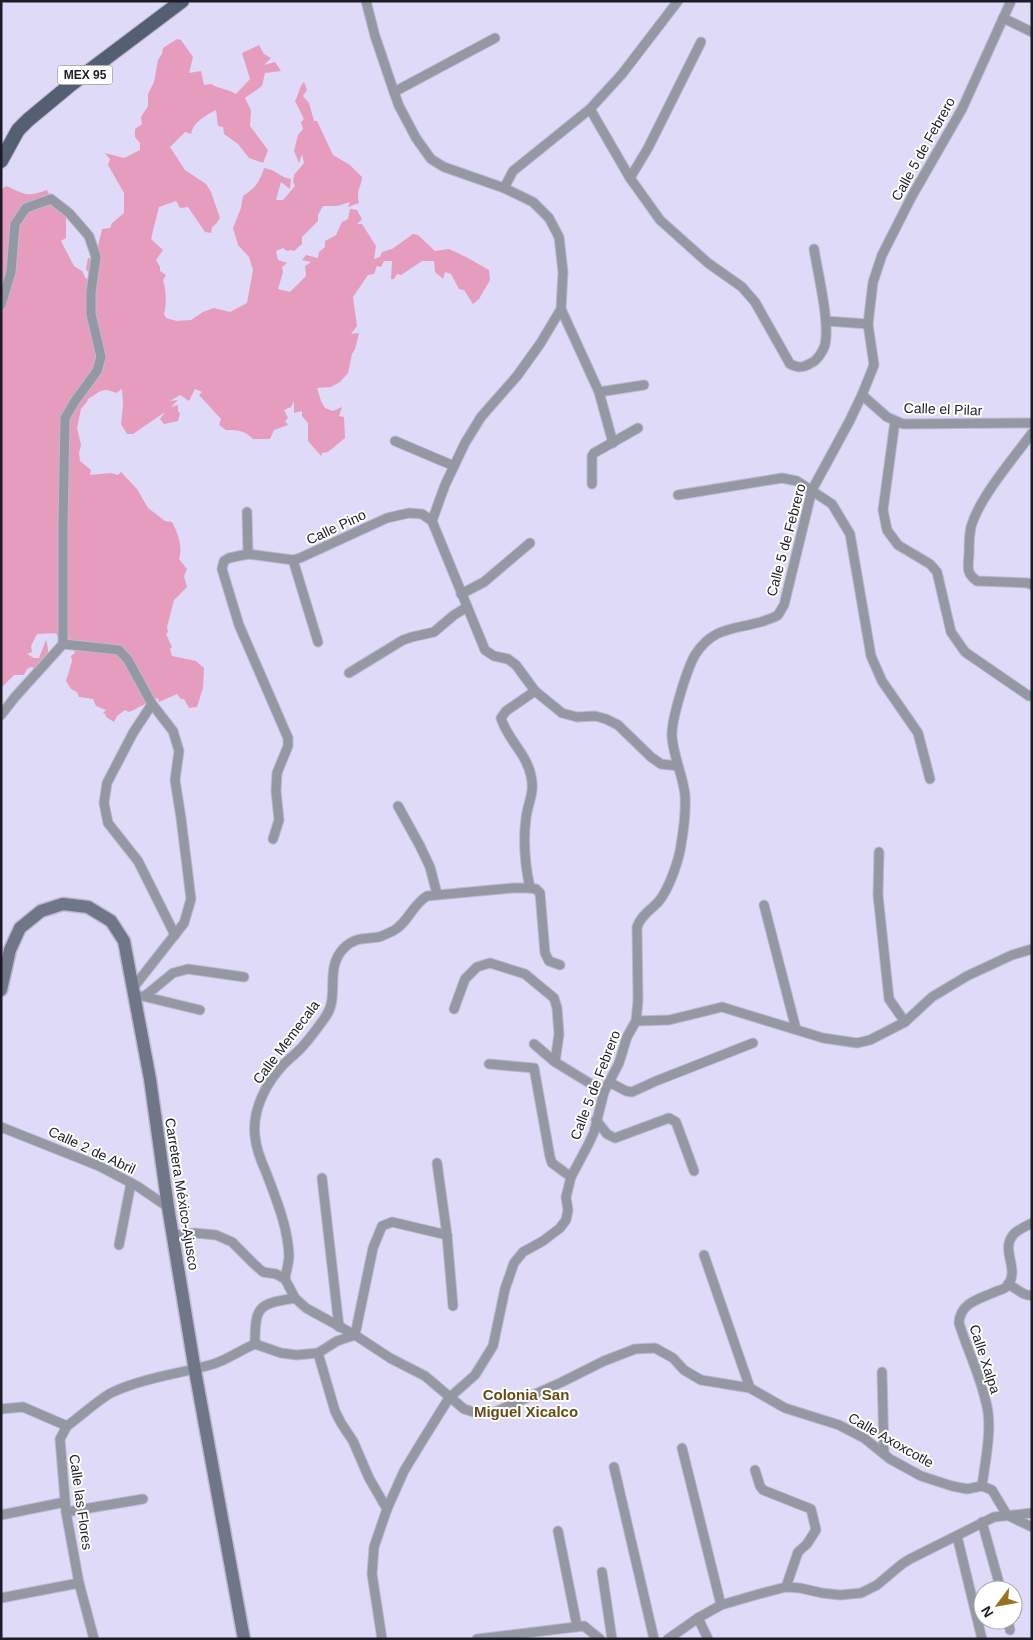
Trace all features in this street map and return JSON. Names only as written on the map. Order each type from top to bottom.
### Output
[{"type":"main road","name":"MEX 95","points":[[1,161],[18,130],[28,120],[69,86],[182,1]]},
{"type":"main road","name":"Carretera México-Ajusco","points":[[1,990],[10,950],[20,928],[41,911],[64,904],[88,907],[111,922],[124,941],[137,993],[168,1207],[244,1639]]},
{"type":"street","points":[[366,1],[375,36],[399,106],[416,138],[432,158],[444,167],[504,188],[534,202],[549,218],[558,238],[563,272],[561,309],[599,392],[613,443]]},
{"type":"street","points":[[504,188],[513,171],[590,109],[622,74],[678,1]]},
{"type":"street","name":"Calle 5 de Febrero","points":[[382,1639],[372,1574],[374,1546],[388,1509],[404,1471],[449,1398],[475,1375],[493,1346],[501,1302],[514,1263],[523,1252],[543,1241],[560,1228],[566,1220],[568,1210],[566,1196],[571,1177],[594,1132],[604,1092],[619,1064],[627,1037],[636,1021],[638,1001],[637,927],[639,920],[660,901],[668,885],[681,848],[685,823],[685,795],[673,748],[672,733],[694,657],[710,637],[727,630],[757,623],[778,614],[784,605],[812,490],[862,395],[874,365],[868,324],[873,282],[882,255],[912,196],[962,109],[1011,1]]},
{"type":"street","points":[[1003,18],[1032,32]]},
{"type":"street","points":[[394,92],[495,38]]},
{"type":"street","points":[[630,178],[648,148],[701,42]]},
{"type":"street","points":[[590,109],[630,178],[660,220],[708,263],[742,287],[755,302],[790,364],[798,368],[815,362],[825,347],[826,321],[814,249]]},
{"type":"street","points":[[1,305],[11,272],[15,224],[26,208],[51,199],[69,212],[89,236],[96,257],[91,292],[91,314],[101,357],[97,371],[74,401],[65,418],[62,526],[63,644],[1,715]]},
{"type":"street","points":[[561,309],[540,344],[517,376],[481,417],[465,442],[432,521],[485,650],[494,656],[508,659],[516,665],[535,691],[562,713],[576,717],[595,716],[618,725],[651,757],[661,764],[678,766]]},
{"type":"street","points":[[826,321],[868,324]]},
{"type":"street","points":[[599,392],[644,385]]},
{"type":"street","name":"Calle el Pilar","points":[[862,395],[887,418],[903,424],[1032,423]]},
{"type":"street","points":[[895,421],[883,510],[887,530],[898,544],[930,564],[937,572],[951,632],[965,652],[1029,696]]},
{"type":"street","points":[[592,484],[592,456],[638,428]]},
{"type":"street","points":[[1032,434],[984,499],[976,514],[971,528],[968,570],[971,577],[977,581],[1028,583],[1032,585]]},
{"type":"street","points":[[395,441],[454,466]]},
{"type":"street","points":[[678,495],[782,478],[797,481],[832,504],[850,534],[871,656],[882,681],[918,732],[930,779]]},
{"type":"street","points":[[246,512],[248,554],[229,558],[224,561],[222,569],[239,625],[288,738],[288,746],[277,774],[276,791],[279,820],[274,839]]},
{"type":"street","name":"Calle Pino","points":[[248,554],[293,560],[387,518],[409,513],[422,514],[432,521]]},
{"type":"street","points":[[462,594],[484,582],[530,543]]},
{"type":"street","points":[[293,560],[318,642]]},
{"type":"street","points":[[349,673],[403,640],[434,632],[467,607]]},
{"type":"street","points":[[63,644],[119,650],[128,660],[152,704],[173,731],[179,751],[175,780],[182,818],[191,899],[184,923],[137,993]]},
{"type":"street","points":[[535,691],[506,711],[501,718],[503,726],[524,759],[531,774],[533,790],[526,816],[524,839],[527,873],[530,888],[536,889],[540,894],[544,953],[549,961],[560,965]]},
{"type":"street","points":[[152,704],[133,733],[107,783],[104,803],[108,822],[138,861],[175,935]]},
{"type":"street","points":[[398,806],[430,868],[437,894]]},
{"type":"street","points":[[879,852],[878,895],[889,999],[904,1022]]},
{"type":"street","name":"Calle Memecala","points":[[285,1278],[289,1258],[287,1236],[281,1212],[254,1136],[256,1110],[265,1089],[282,1066],[303,1046],[328,1014],[332,1002],[332,975],[336,961],[344,948],[360,938],[380,936],[395,930],[406,920],[420,900],[427,896],[530,888]]},
{"type":"street","points":[[764,905],[796,1029]]},
{"type":"street","points":[[636,1021],[669,1020],[722,1007],[822,1038],[857,1043],[870,1040],[904,1022],[932,997],[967,976],[1012,954],[1032,950]]},
{"type":"street","points":[[454,1009],[464,979],[477,967],[490,963],[525,974],[554,998],[560,1034],[555,1062]]},
{"type":"street","points":[[137,993],[173,973],[188,969],[244,977]]},
{"type":"street","points":[[137,993],[200,1010]]},
{"type":"street","points":[[609,1082],[632,1092],[656,1080],[752,1042]]},
{"type":"street","points":[[534,1044],[555,1062],[604,1092]]},
{"type":"street","points":[[489,1064],[534,1068],[552,1163],[571,1177]]},
{"type":"street","points":[[596,1120],[607,1134],[616,1138],[669,1118],[676,1122],[694,1171]]},
{"type":"street","name":"Calle 2 de Abril","points":[[1,1127],[99,1166],[131,1183],[168,1207]]},
{"type":"street","points":[[436,1163],[447,1236],[453,1306]]},
{"type":"street","points":[[322,1178],[339,1327]]},
{"type":"street","points":[[120,1246],[131,1183]]},
{"type":"street","points":[[1,1408],[23,1407],[67,1426],[112,1392],[223,1361],[255,1344],[281,1353],[297,1355],[318,1353],[337,1341],[355,1335],[373,1248],[382,1226],[392,1222],[447,1236]]},
{"type":"street","points":[[1032,1222],[1014,1234],[1010,1240],[1008,1250],[1013,1269],[1012,1278],[1008,1284],[1024,1294],[1032,1296]]},
{"type":"street","points":[[173,1235],[195,1233],[216,1235],[232,1242],[263,1272],[285,1278]]},
{"type":"street","points":[[704,1255],[750,1388]]},
{"type":"street","name":"Calle Axoxcotle","points":[[285,1278],[295,1298],[306,1308],[355,1335],[390,1358],[425,1376],[464,1409],[480,1414],[495,1412],[562,1382],[604,1360],[635,1349],[655,1348],[673,1358],[684,1370],[701,1380],[750,1388],[785,1408],[839,1425],[864,1438],[884,1454],[920,1476],[967,1489],[982,1486]]},
{"type":"street","name":"Calle Xalpa","points":[[982,1486],[988,1413],[979,1378],[959,1323],[959,1314],[968,1304],[1006,1288],[1008,1284]]},
{"type":"street","points":[[255,1344],[255,1324],[262,1306],[271,1302],[295,1298]]},
{"type":"street","points":[[318,1353],[335,1411],[353,1441],[369,1478],[388,1509]]},
{"type":"street","points":[[882,1372],[884,1454]]},
{"type":"street","name":"Calle las Flores","points":[[67,1426],[60,1439],[66,1512],[79,1582],[94,1639]]},
{"type":"street","points":[[682,1448],[721,1605]]},
{"type":"street","points":[[614,1467],[654,1639]]},
{"type":"street","points":[[754,1470],[763,1490],[811,1509],[816,1530],[807,1544],[798,1552],[786,1588]]},
{"type":"street","points":[[982,1486],[992,1490],[1007,1515],[1032,1527]]},
{"type":"street","points":[[66,1512],[142,1499]]},
{"type":"street","points":[[1,1515],[65,1502]]},
{"type":"street","points":[[673,1637],[698,1618],[721,1605],[786,1588],[800,1588],[840,1595],[861,1593],[877,1586],[910,1559],[982,1522],[994,1517],[1032,1513]]},
{"type":"street","points":[[982,1522],[998,1580]]},
{"type":"street","points":[[558,1531],[578,1626]]},
{"type":"street","points":[[957,1536],[982,1639]]},
{"type":"street","points":[[602,1572],[612,1639]]},
{"type":"street","points":[[1,1598],[79,1582]]},
{"type":"street","points":[[698,1618],[708,1639]]},
{"type":"street","points":[[477,1639],[578,1626],[587,1628],[600,1639]]},
{"type":"shaded area","points":[[177,39],[181,40],[193,57],[189,73],[201,71],[204,85],[211,84],[236,94],[250,79],[242,53],[259,45],[264,54],[271,58],[264,65],[275,62],[281,71],[265,73],[262,86],[245,98],[251,110],[250,126],[268,150],[263,163],[249,158],[238,144],[224,134],[223,127],[218,126],[216,110],[197,122],[191,134],[185,132],[170,147],[185,170],[206,184],[211,192],[220,218],[212,227],[211,233],[205,232],[188,207],[180,208],[176,201],[159,207],[151,239],[163,250],[156,260],[160,271],[166,275],[163,280],[166,297],[164,314],[166,318],[177,321],[191,320],[203,312],[214,308],[230,312],[247,303],[253,270],[249,257],[238,245],[233,228],[241,208],[243,196],[256,184],[264,168],[291,179],[290,189],[281,182],[276,200],[283,200],[295,186],[293,182],[294,175],[304,163],[302,154],[299,163],[294,151],[298,135],[303,129],[301,122],[304,119],[295,101],[304,82],[307,90],[303,96],[309,103],[314,121],[317,121],[333,155],[350,165],[362,177],[358,191],[359,203],[348,207],[350,202],[337,206],[323,206],[318,215],[318,221],[302,237],[302,244],[294,251],[287,251],[283,248],[276,251],[278,260],[287,263],[282,267],[283,272],[278,289],[290,292],[306,276],[305,266],[311,262],[302,260],[306,255],[318,258],[319,252],[325,247],[325,241],[336,235],[342,222],[348,219],[350,209],[357,210],[362,219],[357,224],[362,224],[376,246],[374,259],[380,257],[382,252],[392,249],[413,234],[418,235],[435,251],[449,249],[489,270],[490,280],[479,299],[473,304],[464,290],[459,289],[451,274],[445,272],[443,279],[435,272],[434,261],[422,261],[401,275],[397,274],[394,279],[391,279],[392,261],[384,261],[381,267],[377,266],[374,274],[368,275],[353,297],[357,326],[351,334],[359,333],[348,373],[340,382],[331,387],[317,388],[325,408],[333,411],[342,407],[339,416],[344,417],[345,438],[328,452],[322,453],[321,456],[308,441],[308,423],[302,416],[302,411],[294,413],[294,401],[291,407],[284,410],[288,418],[285,421],[288,425],[274,430],[270,439],[253,439],[244,432],[226,430],[219,425],[221,419],[199,395],[202,392],[195,389],[189,401],[180,395],[170,401],[178,400],[171,407],[178,405],[180,413],[178,421],[164,424],[160,419],[165,412],[133,434],[127,434],[121,424],[122,389],[116,393],[104,390],[88,399],[81,409],[77,428],[81,445],[80,461],[91,470],[90,475],[111,473],[118,475],[121,472],[137,489],[148,508],[165,521],[172,522],[179,540],[179,559],[187,569],[184,576],[187,587],[174,600],[166,634],[172,647],[170,649],[172,656],[196,661],[204,668],[203,688],[197,707],[189,708],[184,699],[181,699],[177,694],[159,702],[158,698],[150,701],[129,712],[125,710],[117,716],[114,722],[103,713],[106,710],[96,706],[93,699],[79,697],[77,692],[71,689],[66,681],[72,661],[71,656],[75,653],[73,645],[65,635],[61,639],[55,633],[37,634],[31,646],[32,652],[27,654],[34,658],[39,658],[46,640],[48,652],[43,666],[40,670],[31,667],[27,669],[24,675],[14,675],[1,688],[1,190],[6,186],[22,193],[34,194],[47,190],[50,202],[66,217],[66,238],[61,241],[74,266],[82,271],[86,279],[91,277],[86,269],[88,258],[92,259],[98,246],[102,229],[110,228],[112,223],[124,213],[124,193],[108,165],[110,159],[105,153],[124,158],[140,150],[140,143],[135,137],[135,129],[142,124],[141,117],[148,106],[148,94],[154,82],[158,60],[163,48]]},
{"type":"district","name":"Colonia San Miguel Xicalco","points":[[526,1404]]}]
